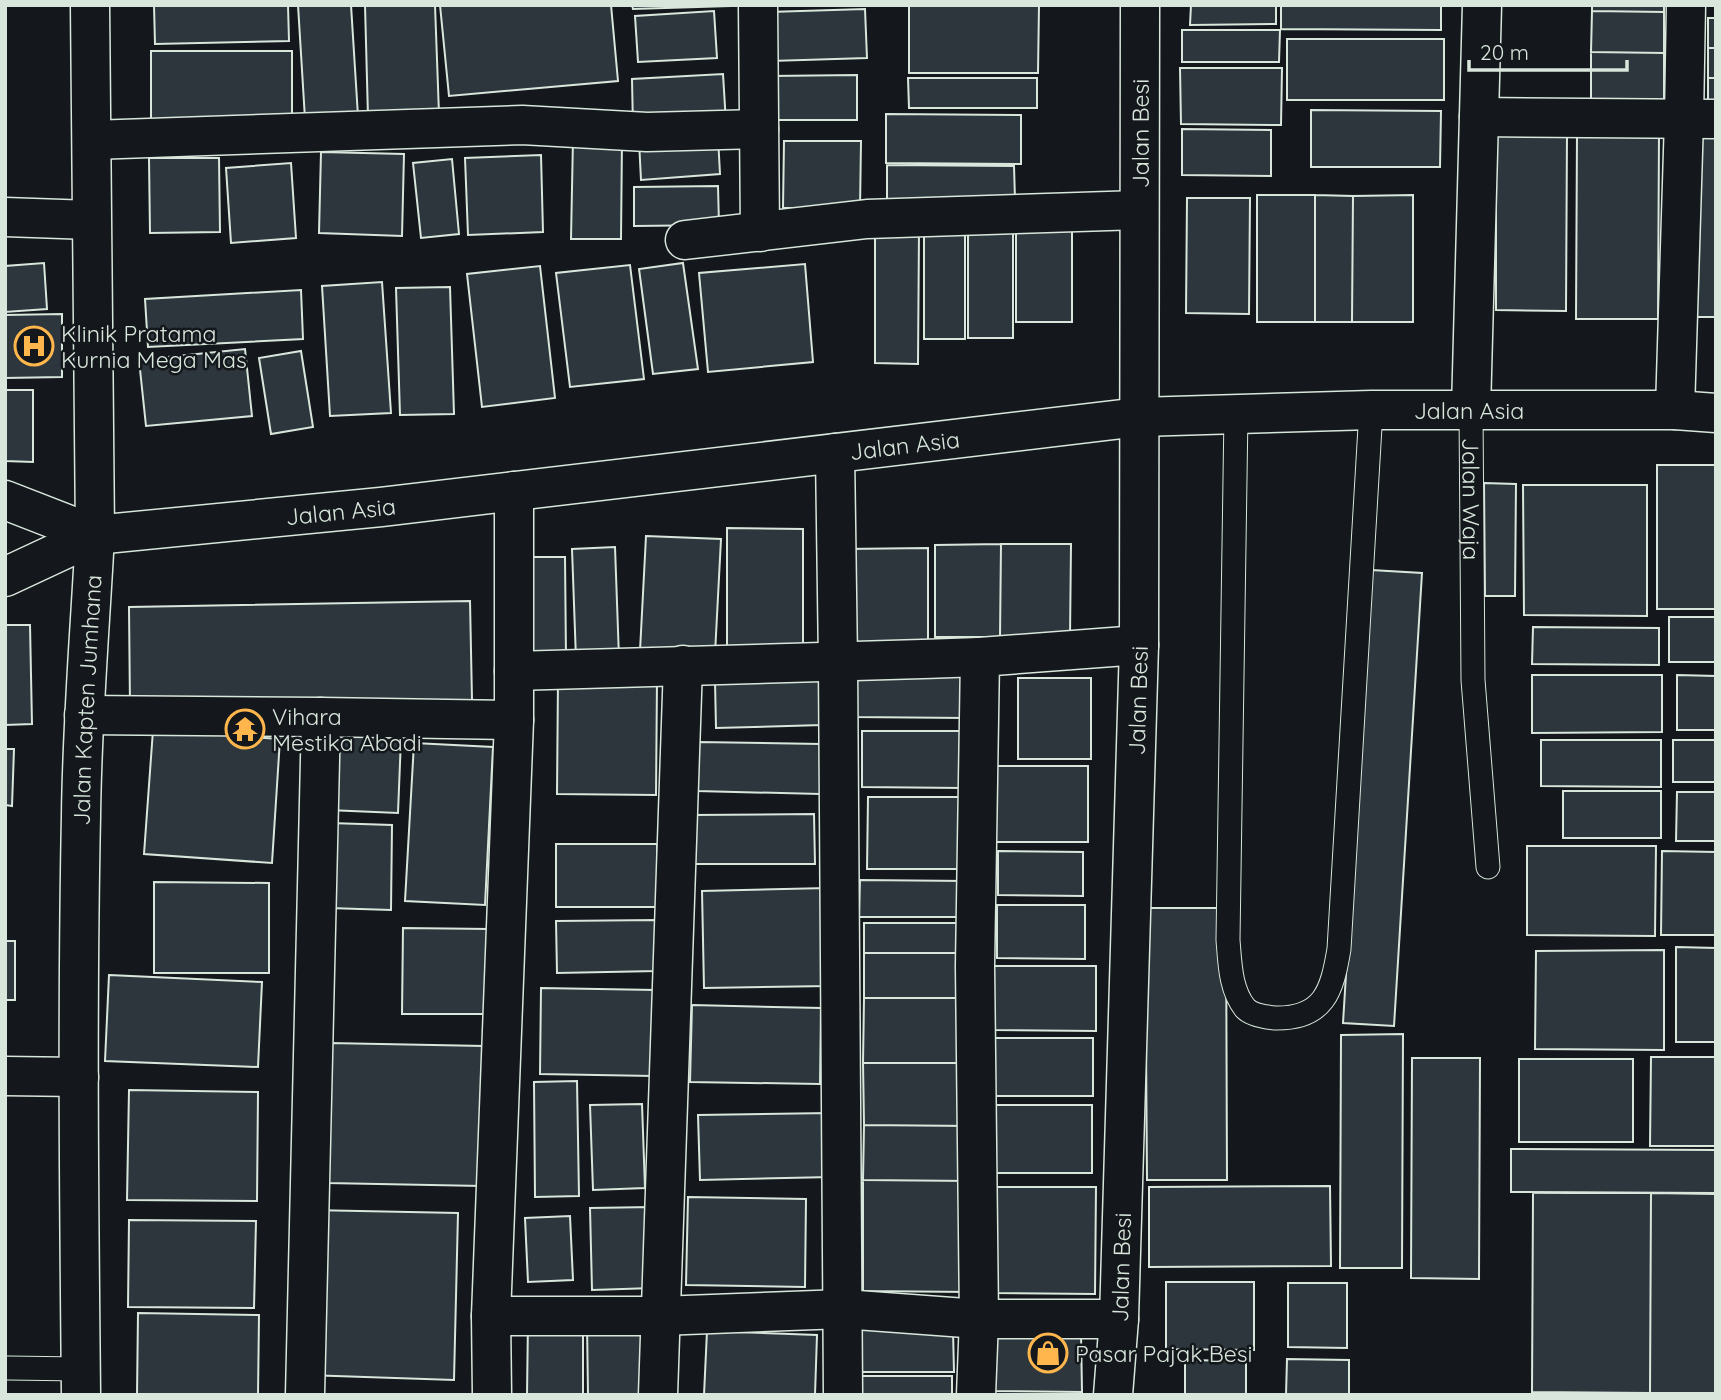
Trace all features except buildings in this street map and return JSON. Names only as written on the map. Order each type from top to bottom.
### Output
[{"type":"street","name":"Jalan Kapten Jumhana","points":[[81,1382],[81,814],[84,715],[96,535],[90,5]]},
{"type":"street","points":[[758,5],[760,232]]},
{"type":"street","name":"Jalan Besi","points":[[1113,1395],[1119,1319],[1139,645],[1140,5]]},
{"type":"street","name":"Jalan Waja","points":[[1471,410],[1482,5]]},
{"type":"street","points":[[1675,410],[1700,119],[1686,5]]},
{"type":"street","points":[[1479,117],[1700,119]]},
{"type":"street","points":[[92,140],[522,125],[647,132],[759,129]]},
{"type":"street","points":[[685,240],[867,219],[1139,210]]},
{"type":"street","points":[[5,218],[92,220]]},
{"type":"street","name":"Jalan Asia","points":[[5,577],[96,535],[381,507],[1139,417],[1471,410],[1675,410],[1716,413]]},
{"type":"street","points":[[835,453],[843,1395]]},
{"type":"street","points":[[492,1395],[491,1316],[514,720],[514,491]]},
{"type":"street","name":"Jalan Asia","points":[[5,500],[96,535]]},
{"type":"street","points":[[514,671],[838,663],[980,657],[1139,645]]},
{"type":"street","points":[[976,1395],[979,1319],[975,966],[980,657]]},
{"type":"street","points":[[658,1395],[683,665]]},
{"type":"street","points":[[84,715],[514,720]]},
{"type":"street","points":[[305,1395],[321,718]]},
{"type":"street","points":[[5,1076],[79,1077]]},
{"type":"street","points":[[491,1316],[660,1316],[843,1310],[979,1319],[1119,1319]]},
{"type":"lane","name":"Jalan Waja","points":[[1471,410],[1473,680],[1488,867]]},
{"type":"lane","points":[[1236,413],[1228,940],[1230,971],[1236,993],[1247,1010],[1265,1017],[1292,1018],[1309,1012],[1326,997],[1334,979],[1339,949],[1371,411]]},
{"type":"lane","points":[[8,1368],[81,1382]]},
{"type":"place","name":"Klinik Pratama Kurnia Mega Mas","points":[[34,346]]},
{"type":"place","name":"Vihara Mestika Abadi","points":[[245,729]]},
{"type":"place","name":"Pasar Pajak Besi","points":[[1048,1353]]}]
